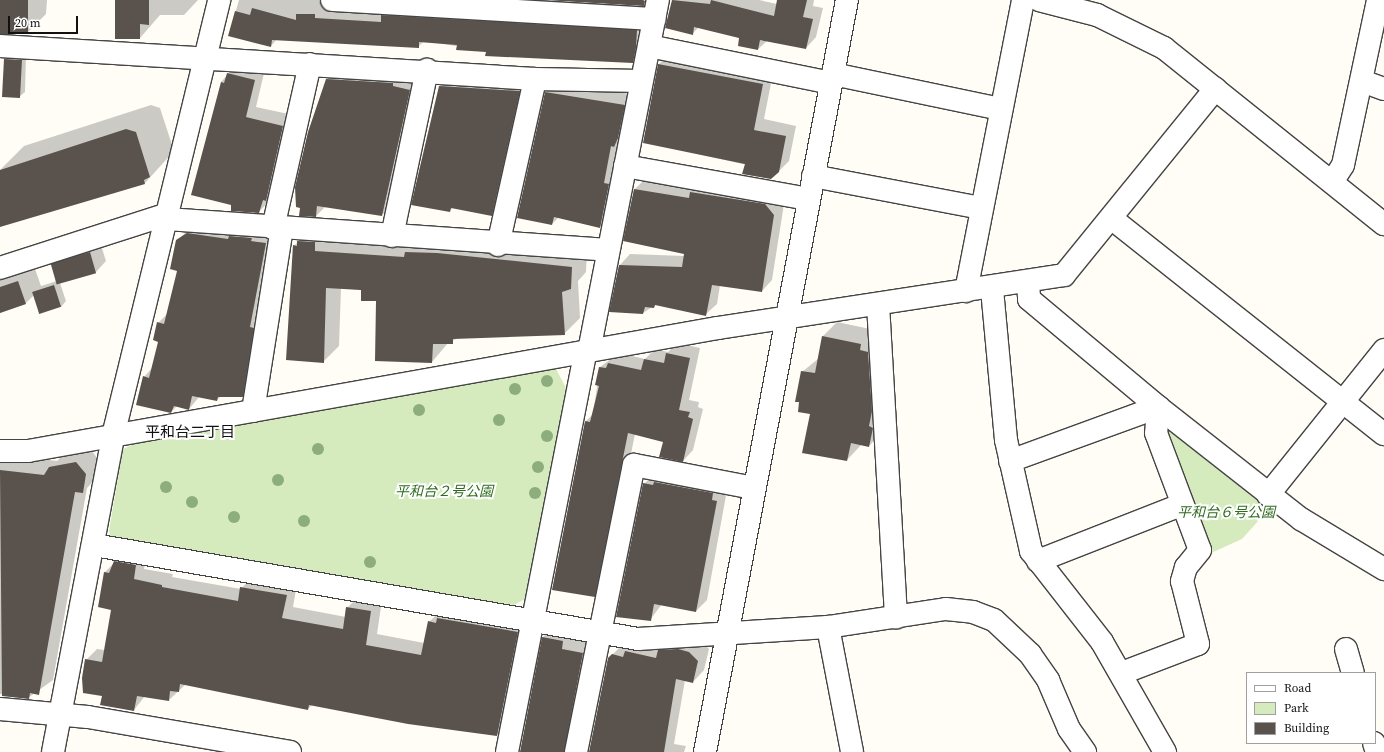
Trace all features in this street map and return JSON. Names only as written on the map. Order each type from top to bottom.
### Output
[{"type":"street","points":[[53,752],[94,545],[113,436],[219,0]]},
{"type":"street","points":[[332,0],[656,9],[507,752]]},
{"type":"street","points":[[705,752],[847,0]]},
{"type":"street","points":[[966,291],[1000,109],[1023,0]]},
{"type":"street","points":[[1039,0],[1098,15],[1131,30],[1164,48],[1384,224]]},
{"type":"street","points":[[1332,182],[1344,165],[1378,0]]},
{"type":"street","points":[[0,46],[427,70],[535,79],[641,81]]},
{"type":"street","points":[[649,46],[1000,109]]},
{"type":"street","points":[[253,410],[277,228],[310,64]]},
{"type":"street","points":[[392,236],[427,70]]},
{"type":"street","points":[[498,245],[535,79]]},
{"type":"street","points":[[1362,80],[1384,89]]},
{"type":"street","points":[[0,451],[28,451],[788,316],[1028,283],[1064,275],[1215,89]]},
{"type":"street","points":[[625,166],[809,199]]},
{"type":"street","points":[[813,176],[981,208]]},
{"type":"street","points":[[0,268],[167,217],[277,228],[498,245],[608,250]]},
{"type":"street","points":[[1111,218],[1341,403],[1384,434]]},
{"type":"street","points":[[1028,283],[1029,299],[1158,407],[1268,495],[1301,519],[1384,569]]},
{"type":"street","points":[[992,288],[1010,461],[1032,551],[1038,561],[1102,642],[1122,673],[1165,752]]},
{"type":"street","points":[[878,304],[896,617]]},
{"type":"street","points":[[1268,495],[1384,350]]},
{"type":"street","points":[[1010,461],[1158,407]]},
{"type":"street","points":[[1122,673],[1198,644],[1182,582],[1186,567],[1200,550],[1181,505],[1156,433],[1158,407]]},
{"type":"street","points":[[576,752],[634,465],[754,488]]},
{"type":"street","points":[[1038,561],[1181,505]]},
{"type":"street","points":[[94,545],[600,634],[638,639],[727,635],[828,627],[946,609],[973,612],[994,620],[1030,654],[1048,680],[1069,728],[1085,752]]},
{"type":"street","points":[[828,627],[852,752]]},
{"type":"street","points":[[1346,649],[1353,672]]},
{"type":"street","points":[[0,709],[60,713],[282,751]]},
{"type":"green space","name":"平和台２号公園","points":[[555,367],[567,390],[527,598],[514,605],[112,544],[109,531],[123,449],[136,443]]},
{"type":"green space","name":"平和台６号公園","points":[[1170,427],[1269,509],[1242,539],[1211,553],[1163,429]]},
{"type":"building","points":[[0,0],[28,0],[28,34],[0,34]]},
{"type":"building","points":[[115,0],[149,0],[149,25],[140,24],[140,39],[115,39]]},
{"type":"building","points":[[544,0],[643,0],[645,1],[644,6]]},
{"type":"building","points":[[672,0],[710,4],[711,0],[774,16],[777,0],[807,0],[803,17],[813,19],[806,49],[760,40],[758,50],[738,46],[739,38],[694,27],[693,35],[665,28]]},
{"type":"building","points":[[252,8],[296,20],[296,14],[315,14],[315,18],[381,22],[381,15],[637,30],[636,48],[633,63],[485,56],[486,52],[456,50],[457,45],[419,42],[419,48],[272,40],[271,47],[228,36],[235,11],[250,15]]},
{"type":"building","points":[[4,59],[22,60],[20,98],[2,97]]},
{"type":"building","points":[[658,64],[763,84],[754,130],[786,136],[779,172],[771,179],[742,174],[745,164],[643,143]]},
{"type":"building","points":[[227,73],[255,80],[246,117],[283,126],[266,201],[263,200],[259,213],[231,211],[231,205],[191,195],[221,82],[224,83]]},
{"type":"building","points":[[326,79],[393,83],[393,86],[410,90],[382,216],[317,206],[316,217],[299,216],[300,208],[296,207],[295,187],[308,132]]},
{"type":"building","points":[[439,86],[520,91],[492,216],[451,208],[450,212],[411,205]]},
{"type":"building","points":[[545,92],[625,105],[618,138],[614,147],[611,146],[604,183],[609,184],[600,228],[554,217],[552,225],[517,218]]},
{"type":"building","points":[[126,129],[136,132],[150,177],[144,180],[145,184],[0,227],[0,170]]},
{"type":"building","points":[[634,189],[689,198],[690,192],[765,204],[774,215],[762,292],[712,285],[706,316],[655,305],[654,308],[645,307],[643,314],[609,312],[619,265],[682,267],[684,254],[623,241]]},
{"type":"building","points":[[187,233],[228,239],[229,236],[252,238],[251,241],[266,243],[250,327],[254,328],[243,397],[218,397],[217,401],[192,396],[189,410],[174,406],[171,413],[136,405],[143,376],[149,378],[158,342],[153,340],[157,322],[164,324],[177,271],[170,269],[176,240]]},
{"type":"building","points":[[297,241],[315,242],[315,251],[404,257],[405,252],[437,253],[572,267],[571,289],[562,292],[565,335],[453,339],[453,344],[433,344],[432,363],[375,361],[376,301],[361,301],[361,290],[326,288],[324,363],[286,360],[293,245],[297,246]]},
{"type":"building","points":[[90,252],[96,273],[57,284],[51,263]]},
{"type":"building","points":[[18,281],[26,304],[0,313],[0,287]]},
{"type":"building","points":[[54,285],[61,307],[39,314],[32,292]]},
{"type":"building","points":[[822,336],[861,344],[860,350],[868,352],[872,411],[869,426],[873,428],[869,447],[851,443],[847,461],[802,453],[810,414],[798,412],[799,402],[795,402],[801,371],[815,373]]},
{"type":"building","points":[[666,353],[690,358],[679,410],[690,412],[688,417],[693,419],[683,462],[659,457],[663,442],[628,433],[595,597],[552,590],[585,421],[590,422],[599,386],[595,385],[599,367],[606,368],[608,363],[641,370],[644,359],[664,363]]},
{"type":"building","points":[[76,462],[86,474],[83,493],[75,492],[39,695],[30,693],[29,699],[2,696],[0,470],[44,475],[49,467]]},
{"type":"building","points":[[654,482],[713,493],[712,500],[717,501],[696,612],[654,604],[651,621],[616,617],[643,483],[653,485]]},
{"type":"building","points":[[114,561],[136,565],[134,579],[162,585],[162,587],[238,601],[240,587],[287,595],[282,618],[343,629],[346,607],[371,611],[366,645],[421,655],[428,621],[436,623],[437,618],[518,632],[497,736],[408,724],[309,705],[308,710],[180,684],[179,692],[170,691],[169,701],[137,696],[134,711],[100,705],[102,696],[83,693],[82,678],[85,659],[102,662],[111,610],[98,607],[104,572],[109,573]]},
{"type":"building","points":[[542,637],[563,641],[562,649],[583,653],[564,752],[520,752]]},
{"type":"building","points":[[678,649],[689,652],[698,661],[693,683],[676,679],[664,752],[589,752],[608,658],[612,654],[623,657],[625,651],[656,658],[658,650]]},
{"type":"district","name":"平和台二丁目","points":[[190,432]]}]
